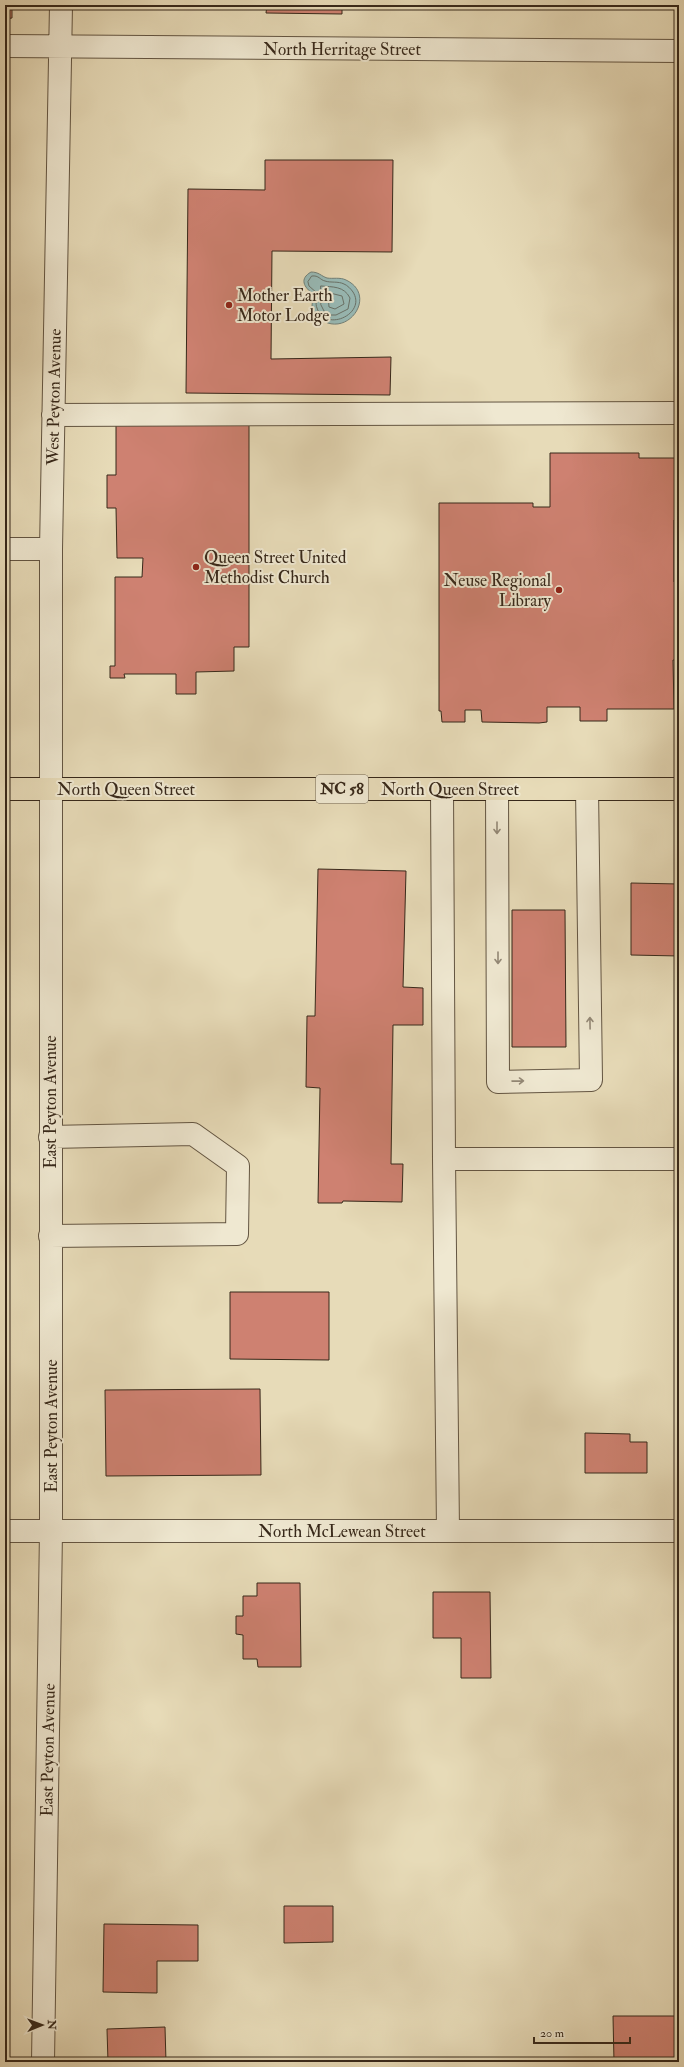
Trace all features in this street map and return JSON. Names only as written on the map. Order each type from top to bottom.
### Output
[{"type":"main road","name":"North Queen Street","points":[[5,789],[679,789]]},
{"type":"street","name":"West Peyton Avenue","points":[[50,789],[51,549],[61,5]]},
{"type":"street","name":"North Herritage Street","points":[[5,46],[679,51]]},
{"type":"street","points":[[53,415],[679,413]]},
{"type":"street","points":[[5,550],[51,549]]},
{"type":"street","name":"East Peyton Avenue","points":[[43,2062],[51,1531],[50,789]]},
{"type":"street","points":[[442,789],[448,1531]]},
{"type":"street","points":[[497,789],[498,1082],[591,1080],[587,789]]},
{"type":"street","points":[[50,1136],[193,1134],[238,1166],[237,1234],[50,1236]]},
{"type":"street","points":[[444,1159],[679,1159]]},
{"type":"street","name":"North McLewean Street","points":[[5,1531],[679,1530]]},
{"type":"water","points":[[311,272],[318,273],[327,278],[344,279],[355,287],[359,295],[359,304],[356,313],[349,319],[340,323],[330,324],[320,319],[314,312],[312,306],[313,294],[307,289],[304,283],[305,277]]},
{"type":"building","points":[[5,5],[12,5],[12,18],[5,19]]},
{"type":"building","points":[[267,5],[342,5],[342,14],[266,13]]},
{"type":"building","name":"Mother Earth Motor Lodge","points":[[265,160],[393,160],[392,252],[272,251],[271,359],[391,357],[390,395],[186,393],[188,189],[265,190]]},
{"type":"building","name":"Queen Street United Methodist Church","points":[[116,425],[249,425],[249,647],[234,647],[234,671],[196,672],[196,694],[176,694],[176,674],[124,674],[125,678],[110,678],[110,666],[115,666],[115,577],[142,577],[143,558],[117,558],[116,508],[107,508],[107,475],[116,475]]},
{"type":"building","name":"Neuse Regional Library","points":[[550,453],[639,453],[639,458],[676,458],[676,453],[679,453],[679,520],[674,520],[674,582],[679,582],[679,660],[673,660],[674,709],[607,709],[607,721],[580,721],[580,707],[547,707],[547,722],[539,723],[482,722],[481,710],[465,710],[465,722],[442,722],[441,711],[439,711],[439,503],[533,503],[533,507],[550,507]]},
{"type":"building","points":[[5,570],[7,570],[8,654],[5,654]]},
{"type":"building","points":[[318,869],[406,871],[403,987],[423,988],[423,1025],[393,1025],[391,1164],[403,1164],[402,1202],[343,1201],[342,1203],[318,1203],[320,1088],[306,1087],[307,1016],[315,1016]]},
{"type":"building","points":[[631,883],[679,884],[679,956],[631,955]]},
{"type":"building","points":[[512,910],[565,910],[566,1047],[512,1047]]},
{"type":"building","points":[[230,1292],[329,1292],[329,1360],[230,1359]]},
{"type":"building","points":[[260,1389],[261,1475],[106,1476],[105,1390]]},
{"type":"building","points":[[585,1433],[630,1434],[630,1442],[647,1442],[647,1473],[585,1473]]},
{"type":"building","points":[[257,1583],[300,1583],[301,1667],[258,1667],[257,1659],[243,1659],[243,1635],[236,1634],[236,1616],[243,1616],[243,1596],[257,1596]]},
{"type":"building","points":[[433,1592],[490,1592],[491,1678],[461,1678],[461,1638],[433,1638]]},
{"type":"building","points":[[284,1906],[333,1906],[333,1942],[284,1943]]},
{"type":"building","points":[[104,1924],[198,1925],[198,1961],[157,1961],[157,1993],[103,1992]]},
{"type":"building","points":[[613,2016],[679,2016],[679,2062],[614,2062]]},
{"type":"building","points":[[165,2027],[166,2062],[108,2062],[107,2029]]},
{"type":"place","name":"Mother Earth Motor Lodge","points":[[229,305]]},
{"type":"place","name":"Queen Street United Methodist Church","points":[[196,567]]},
{"type":"place","name":"Neuse Regional Library","points":[[559,590]]}]
